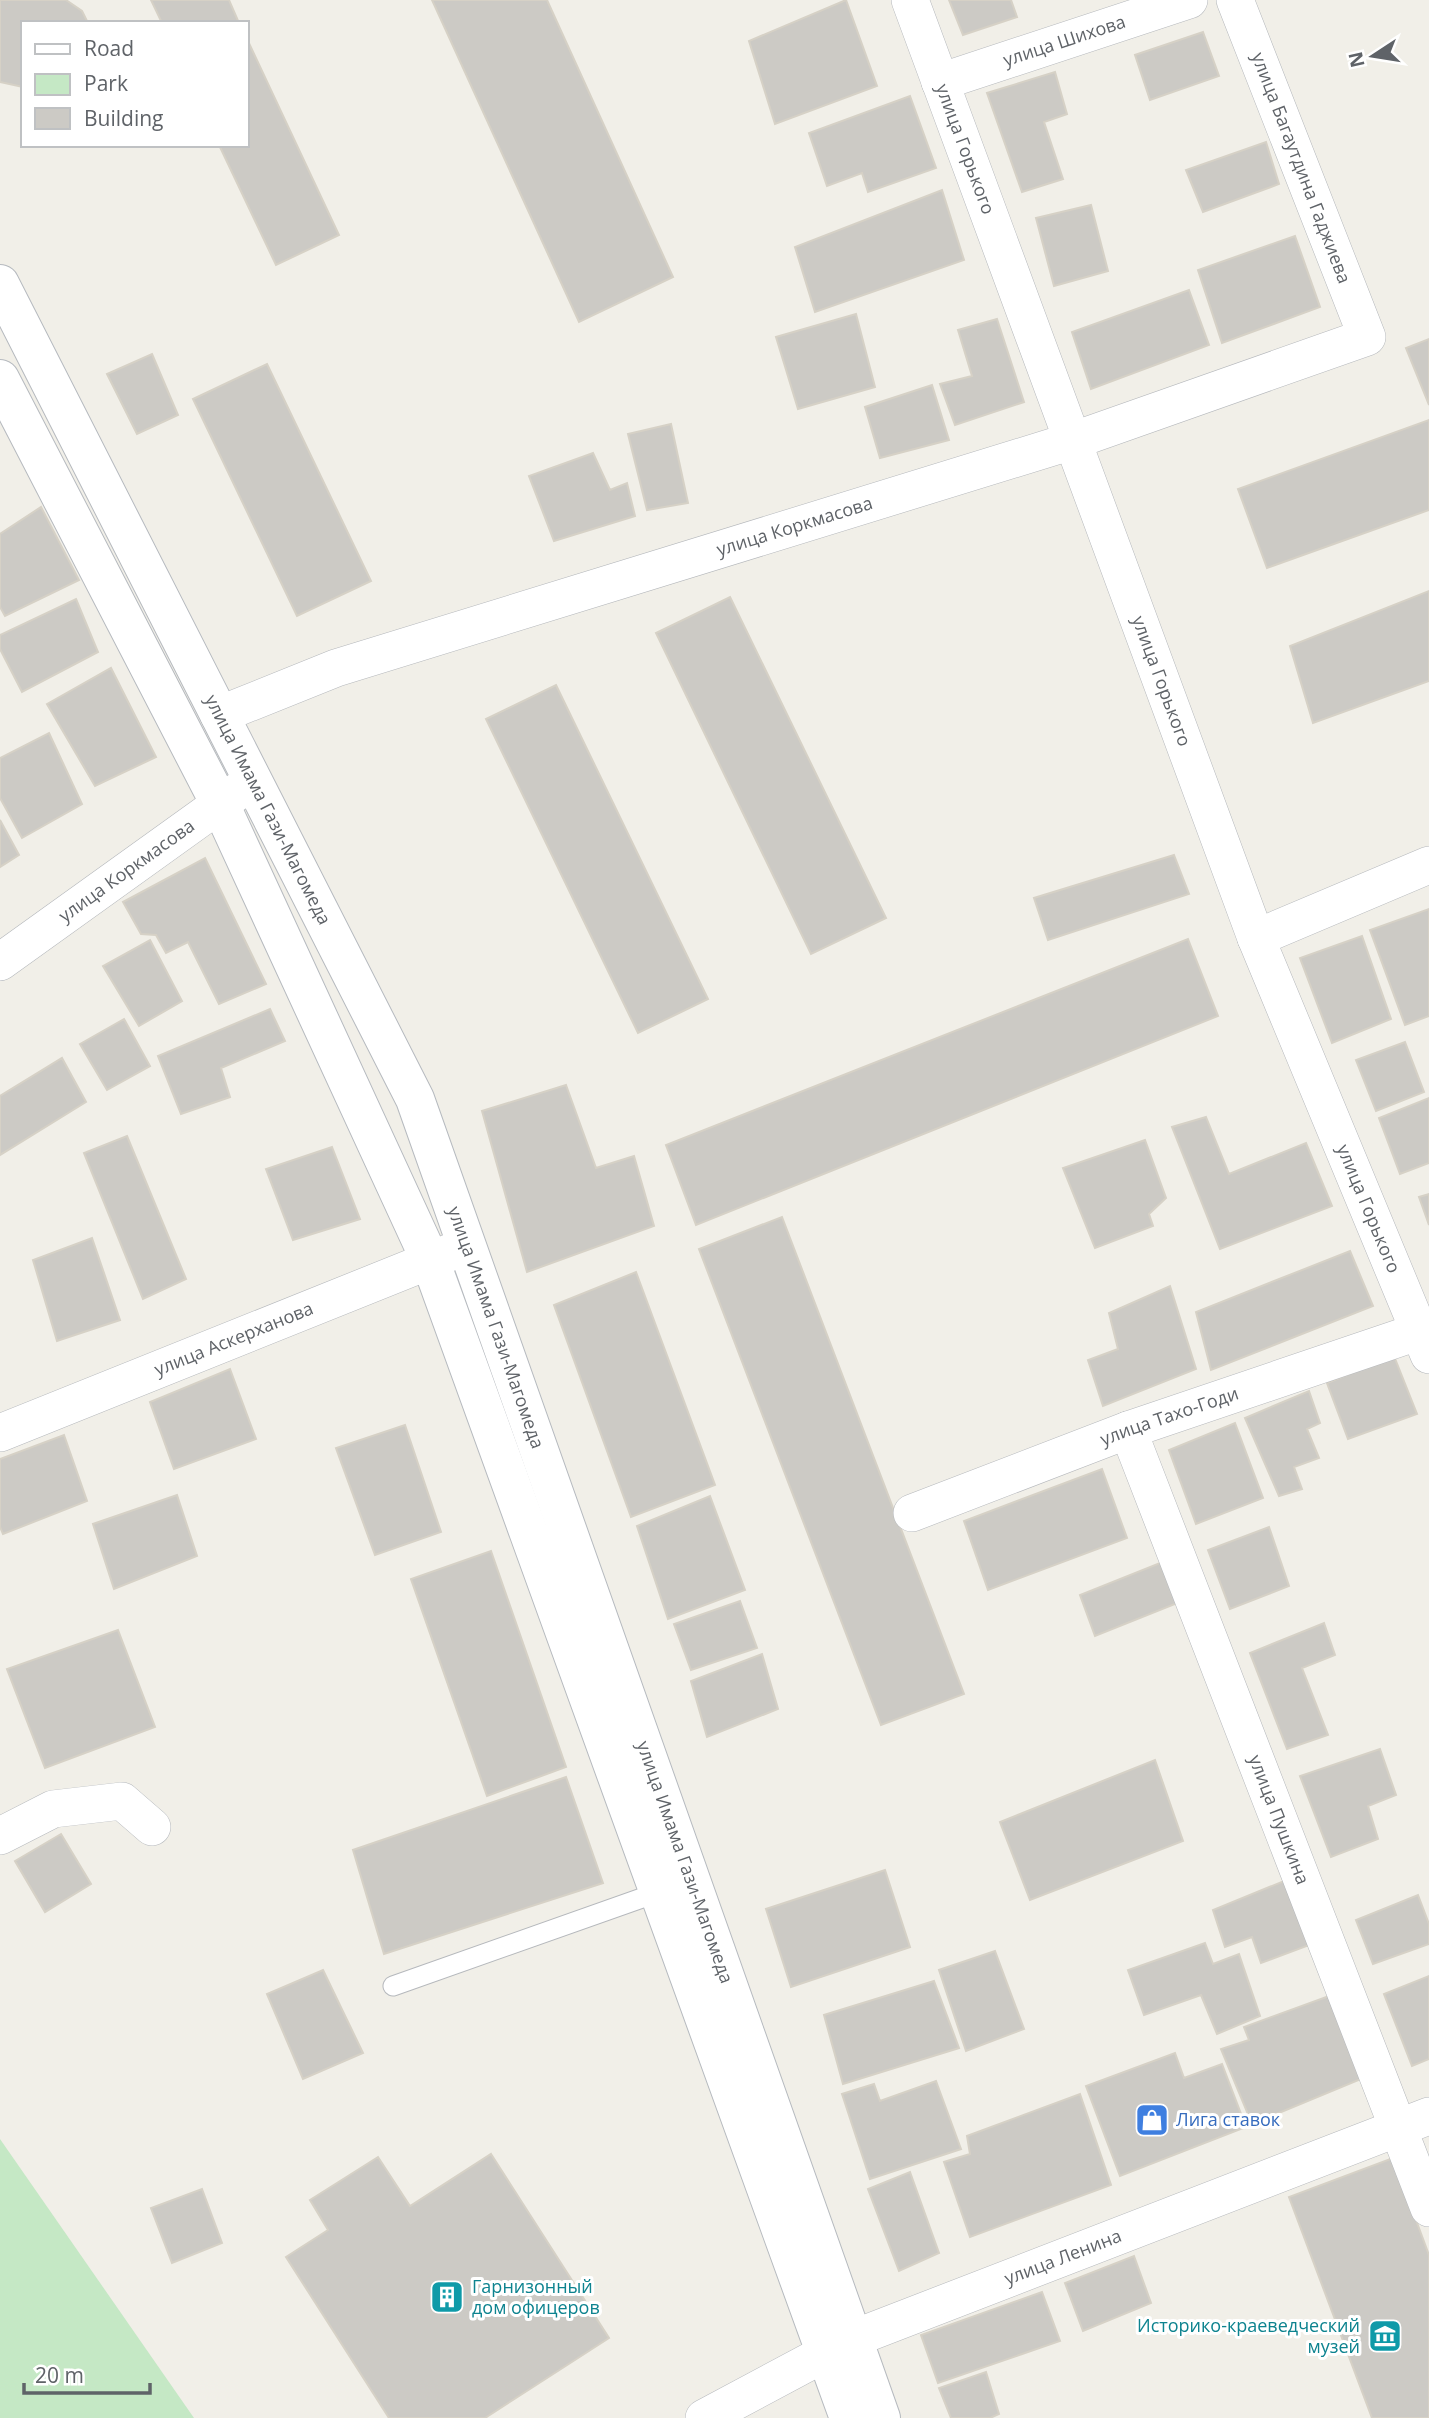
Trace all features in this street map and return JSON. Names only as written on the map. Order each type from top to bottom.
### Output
[{"type":"main road","name":"улица Имама Гази-Магомеда","points":[[4,304],[219,715],[415,1099],[839,2346],[881,2418]]},
{"type":"main road","points":[[0,379],[220,804],[430,1260],[659,1892],[839,2346],[849,2418]]},
{"type":"street","name":"улица Горького","points":[[910,0],[1256,938],[1426,1338]]},
{"type":"street","name":"улица Шихова","points":[[940,82],[1189,0]]},
{"type":"street","name":"улица Багаутдина Гаджиева","points":[[1235,0],[1367,337]]},
{"type":"street","name":"улица Коркмасова","points":[[219,715],[337,668],[1072,441],[1367,337]]},
{"type":"street","name":"улица Коркмасова","points":[[0,962],[252,780]]},
{"type":"street","points":[[1256,938],[1429,865]]},
{"type":"street","name":"улица Аскерханова","points":[[0,1433],[466,1246]]},
{"type":"street","name":"улица Тахо-Годи","points":[[912,1513],[1128,1430],[1426,1338]]},
{"type":"street","name":"улица Пушкина","points":[[1128,1430],[1414,2122],[1429,2208]]},
{"type":"street","points":[[0,1836],[52,1809],[122,1801],[152,1826]]},
{"type":"street","name":"улица Ленина","points":[[704,2418],[839,2346],[1414,2122]]},
{"type":"lane","points":[[393,1986],[659,1892]]},
{"type":"green space","points":[[0,2139],[194,2418],[0,2418]]},
{"type":"building","points":[[0,0],[66,0],[82,11],[87,21],[21,21],[21,87],[0,82]]},
{"type":"building","points":[[151,0],[229,0],[238,21],[161,21]]},
{"type":"building","points":[[432,0],[547,0],[673,277],[579,322]]},
{"type":"building","points":[[846,0],[877,86],[775,124],[749,41]]},
{"type":"building","points":[[949,0],[1011,0],[1017,17],[963,35]]},
{"type":"building","points":[[1203,32],[1219,76],[1150,100],[1135,55]]},
{"type":"building","points":[[248,41],[339,235],[276,265],[220,147],[248,147]]},
{"type":"building","points":[[1055,72],[1067,114],[1044,122],[1063,179],[1022,192],[987,93]]},
{"type":"building","points":[[910,96],[936,168],[868,192],[862,173],[827,186],[809,133]]},
{"type":"building","points":[[1266,142],[1279,184],[1203,212],[1186,170]]},
{"type":"building","points":[[942,190],[964,260],[815,312],[795,247]]},
{"type":"building","points":[[1091,205],[1108,271],[1054,286],[1036,218]]},
{"type":"building","points":[[1295,236],[1320,307],[1222,343],[1198,270]]},
{"type":"building","points":[[1189,290],[1209,345],[1091,389],[1072,332]]},
{"type":"building","points":[[856,314],[875,387],[798,409],[776,337]]},
{"type":"building","points":[[997,319],[1024,402],[955,425],[940,384],[972,376],[958,330]]},
{"type":"building","points":[[1429,339],[1429,405],[1406,348]]},
{"type":"building","points":[[152,354],[178,415],[137,434],[107,374]]},
{"type":"building","points":[[267,364],[371,581],[297,616],[193,399]]},
{"type":"building","points":[[932,385],[949,440],[880,458],[865,407]]},
{"type":"building","points":[[1429,420],[1429,510],[1267,568],[1238,489]]},
{"type":"building","points":[[671,424],[688,503],[647,510],[628,434]]},
{"type":"building","points":[[593,453],[610,490],[627,483],[635,516],[554,541],[529,476]]},
{"type":"building","points":[[41,507],[79,580],[5,616],[0,607],[0,534]]},
{"type":"building","points":[[1429,591],[1429,681],[1313,723],[1290,646]]},
{"type":"building","points":[[730,597],[886,918],[811,954],[656,633]]},
{"type":"building","points":[[76,599],[98,652],[22,692],[0,649],[0,635]]},
{"type":"building","points":[[111,668],[156,757],[95,786],[47,704]]},
{"type":"building","points":[[556,685],[708,999],[638,1033],[486,719]]},
{"type":"building","points":[[49,733],[82,804],[22,838],[0,798],[0,758]]},
{"type":"building","points":[[0,820],[19,855],[0,867]]},
{"type":"building","points":[[1174,855],[1189,894],[1048,940],[1034,898]]},
{"type":"building","points":[[205,858],[266,984],[219,1004],[188,942],[166,953],[156,935],[141,934],[123,902]]},
{"type":"building","points":[[1429,909],[1429,1016],[1405,1025],[1370,930]]},
{"type":"building","points":[[1362,936],[1391,1019],[1332,1043],[1300,958]]},
{"type":"building","points":[[1188,939],[1218,1016],[696,1225],[666,1145]]},
{"type":"building","points":[[150,940],[182,1001],[139,1026],[103,966]]},
{"type":"building","points":[[270,1009],[285,1041],[221,1068],[230,1097],[181,1114],[158,1056]]},
{"type":"building","points":[[124,1019],[150,1066],[107,1090],[80,1044]]},
{"type":"building","points":[[1405,1042],[1424,1092],[1376,1111],[1356,1060]]},
{"type":"building","points":[[62,1058],[86,1102],[0,1155],[0,1096]]},
{"type":"building","points":[[566,1085],[596,1168],[634,1156],[654,1226],[527,1272],[482,1111]]},
{"type":"building","points":[[1429,1098],[1429,1163],[1400,1174],[1379,1118]]},
{"type":"building","points":[[1206,1117],[1229,1174],[1306,1143],[1332,1206],[1220,1249],[1172,1127]]},
{"type":"building","points":[[127,1136],[186,1279],[143,1299],[84,1153]]},
{"type":"building","points":[[1145,1140],[1166,1198],[1149,1214],[1153,1226],[1095,1248],[1063,1168]]},
{"type":"building","points":[[332,1147],[360,1219],[293,1240],[266,1169]]},
{"type":"building","points":[[1429,1194],[1429,1225],[1419,1197]]},
{"type":"building","points":[[782,1217],[964,1694],[881,1725],[699,1249]]},
{"type":"building","points":[[92,1238],[120,1320],[57,1341],[33,1260]]},
{"type":"building","points":[[1350,1251],[1373,1306],[1211,1370],[1196,1312]]},
{"type":"building","points":[[636,1272],[715,1485],[631,1517],[554,1305]]},
{"type":"building","points":[[1170,1286],[1196,1369],[1103,1406],[1088,1360],[1118,1349],[1109,1313]]},
{"type":"building","points":[[1394,1356],[1417,1414],[1348,1439],[1327,1383]]},
{"type":"building","points":[[230,1369],[256,1439],[174,1469],[150,1402]]},
{"type":"building","points":[[1309,1391],[1320,1423],[1307,1429],[1319,1458],[1294,1467],[1302,1489],[1279,1496],[1245,1418]]},
{"type":"building","points":[[1235,1423],[1263,1498],[1196,1524],[1169,1450]]},
{"type":"building","points":[[405,1425],[441,1532],[375,1555],[336,1448]]},
{"type":"building","points":[[64,1435],[87,1501],[3,1534],[0,1527],[0,1459]]},
{"type":"building","points":[[1102,1469],[1127,1538],[988,1590],[964,1521]]},
{"type":"building","points":[[177,1495],[197,1556],[114,1589],[93,1524]]},
{"type":"building","points":[[710,1496],[745,1590],[668,1619],[637,1526]]},
{"type":"building","points":[[1269,1527],[1289,1586],[1230,1609],[1208,1550]]},
{"type":"building","points":[[491,1551],[566,1767],[487,1796],[411,1579]]},
{"type":"building","points":[[1170,1559],[1185,1600],[1095,1636],[1080,1595]]},
{"type":"building","points":[[740,1601],[757,1648],[691,1670],[674,1624]]},
{"type":"building","points":[[1324,1623],[1335,1655],[1302,1668],[1328,1735],[1287,1749],[1250,1653]]},
{"type":"building","points":[[118,1630],[155,1727],[45,1768],[7,1669]]},
{"type":"building","points":[[762,1654],[778,1709],[707,1737],[691,1681]]},
{"type":"building","points":[[1380,1749],[1396,1795],[1368,1806],[1378,1839],[1331,1857],[1300,1776]]},
{"type":"building","points":[[1155,1760],[1183,1841],[1030,1900],[1000,1822]]},
{"type":"building","points":[[566,1777],[603,1883],[384,1954],[353,1850]]},
{"type":"building","points":[[61,1834],[91,1884],[45,1912],[15,1861]]},
{"type":"building","points":[[885,1870],[910,1947],[791,1987],[766,1909]]},
{"type":"building","points":[[1289,1879],[1312,1944],[1261,1963],[1252,1937],[1225,1947],[1213,1910]]},
{"type":"building","points":[[1418,1895],[1429,1924],[1429,1944],[1373,1964],[1356,1920]]},
{"type":"building","points":[[1205,1943],[1213,1964],[1239,1954],[1260,2016],[1217,2034],[1201,1995],[1144,2015],[1128,1970]]},
{"type":"building","points":[[995,1951],[1024,2029],[966,2051],[939,1970]]},
{"type":"building","points":[[323,1970],[363,2053],[303,2079],[267,1994]]},
{"type":"building","points":[[1429,1976],[1429,2059],[1412,2066],[1384,1994]]},
{"type":"building","points":[[934,1981],[959,2048],[843,2084],[824,2015]]},
{"type":"building","points":[[1329,1996],[1361,2079],[1252,2124],[1221,2049],[1249,2040],[1244,2027]]},
{"type":"building","points":[[1175,2053],[1184,2078],[1222,2064],[1246,2127],[1120,2176],[1086,2086]]},
{"type":"building","points":[[936,2081],[961,2149],[870,2179],[842,2094],[874,2084],[880,2101]]},
{"type":"building","points":[[1080,2094],[1111,2185],[970,2237],[944,2162],[970,2154],[967,2136]]},
{"type":"building","name":"Гарнизонный дом офицеров","points":[[491,2154],[609,2338],[485,2418],[389,2418],[286,2257],[328,2230],[310,2200],[378,2157],[410,2206]]},
{"type":"building","name":"Историко-краеведческий музей","points":[[1393,2158],[1429,2255],[1429,2418],[1372,2418],[1289,2197]]},
{"type":"building","points":[[910,2172],[939,2253],[899,2271],[868,2189]]},
{"type":"building","points":[[202,2189],[222,2243],[172,2263],[151,2208]]},
{"type":"building","points":[[1134,2256],[1151,2303],[1083,2331],[1065,2283]]},
{"type":"building","points":[[1042,2292],[1060,2341],[938,2383],[921,2335]]},
{"type":"building","points":[[986,2372],[999,2414],[990,2418],[951,2418],[939,2388]]},
{"type":"place","name":"Лига ставок","points":[[1152,2120]]},
{"type":"place","name":"Гарнизонный дом офицеров","points":[[447,2297]]},
{"type":"place","name":"Историко-краеведческий музей","points":[[1385,2336]]}]
